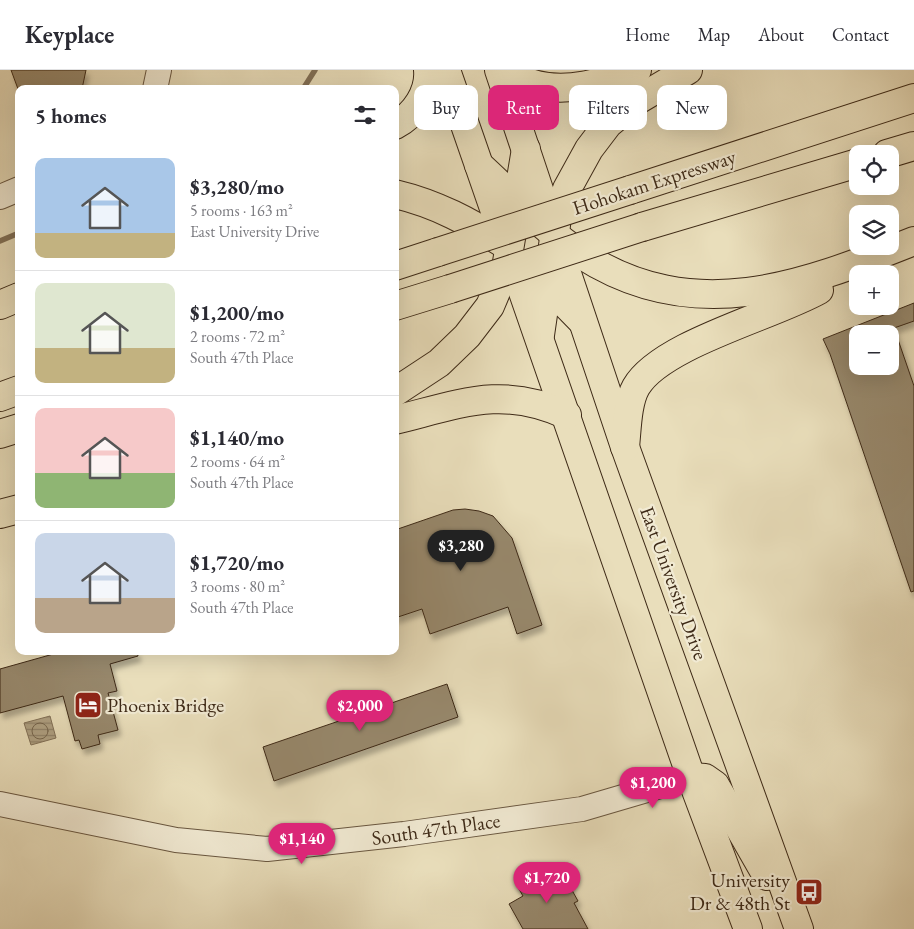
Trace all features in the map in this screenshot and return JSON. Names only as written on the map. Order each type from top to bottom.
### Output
[{"type":"main road","points":[[399,122],[419,104],[427,86],[428,70]]},
{"type":"main road","points":[[446,70],[540,335],[691,777],[748,929]]},
{"type":"main road","points":[[500,70],[527,82],[553,88],[604,82],[637,70]]},
{"type":"main road","name":"East University Drive","points":[[500,70],[581,320],[625,447],[798,929]]},
{"type":"main road","points":[[540,335],[554,235],[567,188],[589,149],[608,124],[636,101],[688,70]]},
{"type":"main road","name":"Hohokam Expressway","points":[[399,265],[914,98]]},
{"type":"main road","points":[[899,151],[914,146]]},
{"type":"main road","points":[[399,389],[439,363],[468,336],[490,306],[501,284],[526,149]]},
{"type":"main road","points":[[899,164],[914,160]]},
{"type":"main road","points":[[480,164],[554,235],[591,260],[643,283],[683,292],[725,295],[788,286],[904,245]]},
{"type":"main road","name":"Hohokam Expressway","points":[[399,305],[642,227],[849,166]]},
{"type":"main road","points":[[642,227],[849,176]]},
{"type":"main road","points":[[399,195],[434,205],[456,215],[509,248],[581,320]]},
{"type":"main road","points":[[625,447],[635,389],[649,370],[656,364],[677,352],[816,292],[904,245]]},
{"type":"main road","points":[[0,305],[15,299]]},
{"type":"main road","points":[[0,396],[15,391]]},
{"type":"main road","points":[[399,419],[468,401],[499,398],[534,402],[567,415]]},
{"type":"main road","points":[[0,434],[15,429]]},
{"type":"main road","points":[[0,514],[15,510]]},
{"type":"main road","points":[[691,777],[705,778],[715,784],[798,929]]},
{"type":"street","points":[[156,85],[159,70]]},
{"type":"street","points":[[0,197],[15,191]]},
{"type":"street","name":"South 47th Place","points":[[0,804],[176,840],[267,849],[404,834],[582,809],[691,777]]},
{"type":"water","points":[[50,716],[56,738],[31,745],[24,723]]},
{"type":"building","points":[[11,70],[86,70],[83,85],[17,85]]},
{"type":"building","points":[[914,303],[914,321],[899,326],[858,325],[884,315],[899,315],[899,309]]},
{"type":"building","points":[[849,329],[849,375],[899,375],[899,342],[914,386],[914,591],[911,592],[830,354],[823,339]]},
{"type":"building","points":[[453,510],[479,511],[493,516],[512,538],[542,625],[517,634],[508,607],[430,634],[422,609],[399,617],[399,529]]},
{"type":"building","name":"Phoenix Bridge","points":[[50,655],[138,656],[110,664],[117,691],[108,693],[118,730],[98,735],[100,744],[82,749],[79,740],[75,741],[63,696],[0,713],[0,669]]},
{"type":"building","points":[[447,684],[458,717],[274,781],[263,747]]},
{"type":"building","points":[[544,868],[551,881],[563,874],[578,901],[574,903],[588,929],[523,929],[509,904],[523,896],[516,884]]},
{"type":"waterway","points":[[306,85],[315,70]]},
{"type":"waterway","points":[[0,241],[15,235]]},
{"type":"place","name":"Phoenix Bridge","points":[[88,705]]},
{"type":"place","name":"University Dr & 48th St","points":[[809,892]]}]
